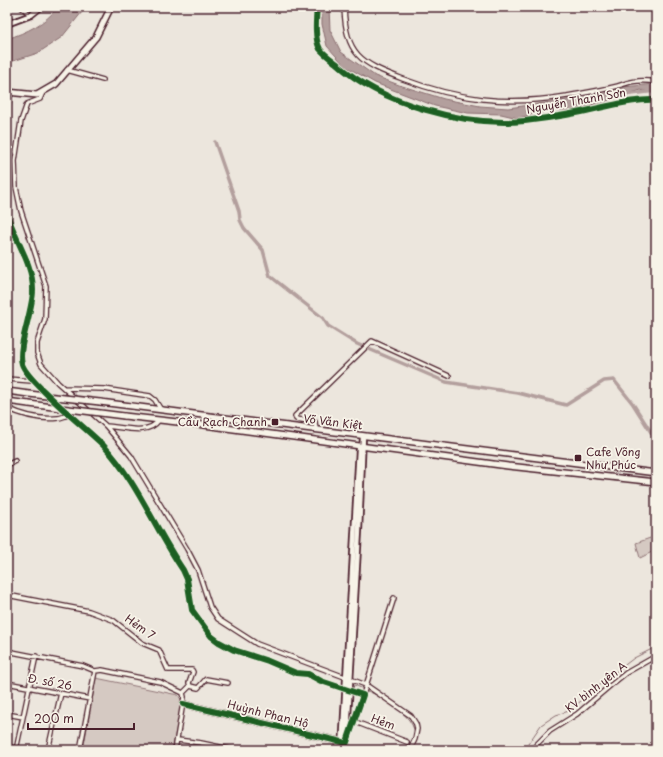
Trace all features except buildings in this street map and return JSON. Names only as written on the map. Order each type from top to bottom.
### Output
[{"type":"main road","points":[[10,92],[37,95],[56,84],[96,37],[112,7]]},
{"type":"main road","name":"Võ Văn Kiệt","points":[[7,391],[656,473]]},
{"type":"main road","name":"Võ Văn Kiệt","points":[[7,401],[508,466],[656,482]]},
{"type":"main road","points":[[621,478],[623,469]]},
{"type":"street","points":[[21,7],[31,15]]},
{"type":"street","points":[[7,24],[31,15],[41,7]]},
{"type":"street","name":"Nguyễn Thanh Sơn","points":[[317,7],[317,37],[320,49],[347,73],[367,86],[388,96],[438,113],[460,118],[525,121],[565,116],[639,100],[656,100]]},
{"type":"street","points":[[344,7],[345,28],[348,41],[361,59],[389,74],[437,92],[486,101],[515,101],[565,96],[638,81],[656,82]]},
{"type":"street","points":[[67,70],[103,80]]},
{"type":"street","points":[[7,110],[10,92]]},
{"type":"street","points":[[43,92],[40,99],[27,104],[22,118],[15,164],[16,187],[22,215],[46,286],[45,319],[38,336],[37,353],[44,368],[106,426],[131,456],[161,504],[196,566],[210,607],[218,619],[257,644],[366,686],[414,718],[416,724],[416,735],[410,750]]},
{"type":"street","points":[[7,213],[13,232],[32,276],[32,305],[20,358],[22,366],[32,381],[70,414],[111,455],[140,495],[150,516],[184,570],[192,610],[211,636],[234,650],[268,661],[296,673],[308,674],[321,681],[363,694]]},
{"type":"street","points":[[316,430],[315,422],[296,419],[295,416],[372,341],[375,341],[449,376]]},
{"type":"street","points":[[7,380],[32,381]]},
{"type":"street","points":[[64,388],[104,389],[150,396],[155,400],[161,410]]},
{"type":"street","points":[[7,408],[32,416],[46,418],[61,418],[70,414]]},
{"type":"street","points":[[106,426],[146,429],[153,427],[159,420]]},
{"type":"street","points":[[342,750],[364,450],[361,447],[363,436]]},
{"type":"street","points":[[7,465],[15,461]]},
{"type":"street","name":"Hẻm 7","points":[[7,595],[89,611],[113,620],[142,643],[159,650],[168,670],[192,670],[193,672],[189,683],[190,686]]},
{"type":"street","points":[[335,750],[342,743],[353,721],[371,673],[394,598]]},
{"type":"street","points":[[7,650],[83,666],[95,671],[102,670],[160,682],[183,693]]},
{"type":"street","points":[[17,749],[36,656]]},
{"type":"street","name":"KV bình yên A","points":[[532,750],[550,731],[583,709],[599,694],[626,673],[656,656]]},
{"type":"street","points":[[80,750],[95,671]]},
{"type":"street","points":[[175,750],[178,740],[183,693],[190,686],[198,688],[202,681],[206,679],[228,683]]},
{"type":"street","name":"Đ. số 26","points":[[7,683],[29,686],[90,699]]},
{"type":"street","points":[[48,750],[61,693]]},
{"type":"street","name":"Huỳnh Phan Hộ","points":[[183,704],[342,743]]},
{"type":"street","points":[[7,714],[23,717]]},
{"type":"street","name":"Hẻm","points":[[353,721],[386,732],[407,742]]},
{"type":"street","points":[[178,740],[201,742],[234,750]]},
{"type":"street","points":[[342,743],[346,750]]},
{"type":"street","points":[[7,747],[25,750]]},
{"type":"shaded area","points":[[58,7],[86,7],[62,37],[38,53],[7,63],[7,39],[35,27],[53,13]]},
{"type":"shaded area","points":[[322,7],[329,7],[330,30],[341,52],[375,76],[444,99],[480,106],[508,108],[596,96],[623,87],[656,84],[656,94],[641,90],[571,110],[550,110],[518,118],[501,114],[468,113],[435,106],[375,83],[345,66],[327,46],[322,24]]},
{"type":"shaded area","points":[[656,536],[656,550],[640,558],[636,543]]},
{"type":"shaded area","points":[[96,678],[178,695],[182,701],[172,750],[83,750]]},
{"type":"waterway","points":[[623,95],[656,91]]},
{"type":"waterway","points":[[215,142],[239,211],[240,220],[244,228],[263,250],[270,276],[323,318],[328,326],[357,344],[446,382],[518,393],[566,405],[604,381],[614,380],[633,404],[656,440]]},
{"type":"waterway","points":[[524,750],[541,725],[556,715],[569,711],[634,658],[656,647]]},
{"type":"waterway","points":[[354,685],[381,698],[399,710],[407,717],[415,733]]},
{"type":"cycle path","points":[[317,7],[317,39],[318,45],[323,53],[355,78],[376,90],[425,110],[476,120],[501,122],[525,121],[572,114],[628,102],[656,100]]},
{"type":"cycle path","points":[[7,213],[27,261],[33,290],[31,308],[23,339],[21,357],[22,364],[26,372],[35,382],[103,445],[126,474],[183,570],[187,579],[192,610],[211,636],[234,650],[268,661],[296,673],[308,674],[321,681],[363,695],[346,745],[342,742],[183,704]]},
{"type":"place","name":"Cầu Rạch Chanh","points":[[275,422]]},
{"type":"place","name":"Cafe Võng Như Phúc","points":[[578,458]]}]
